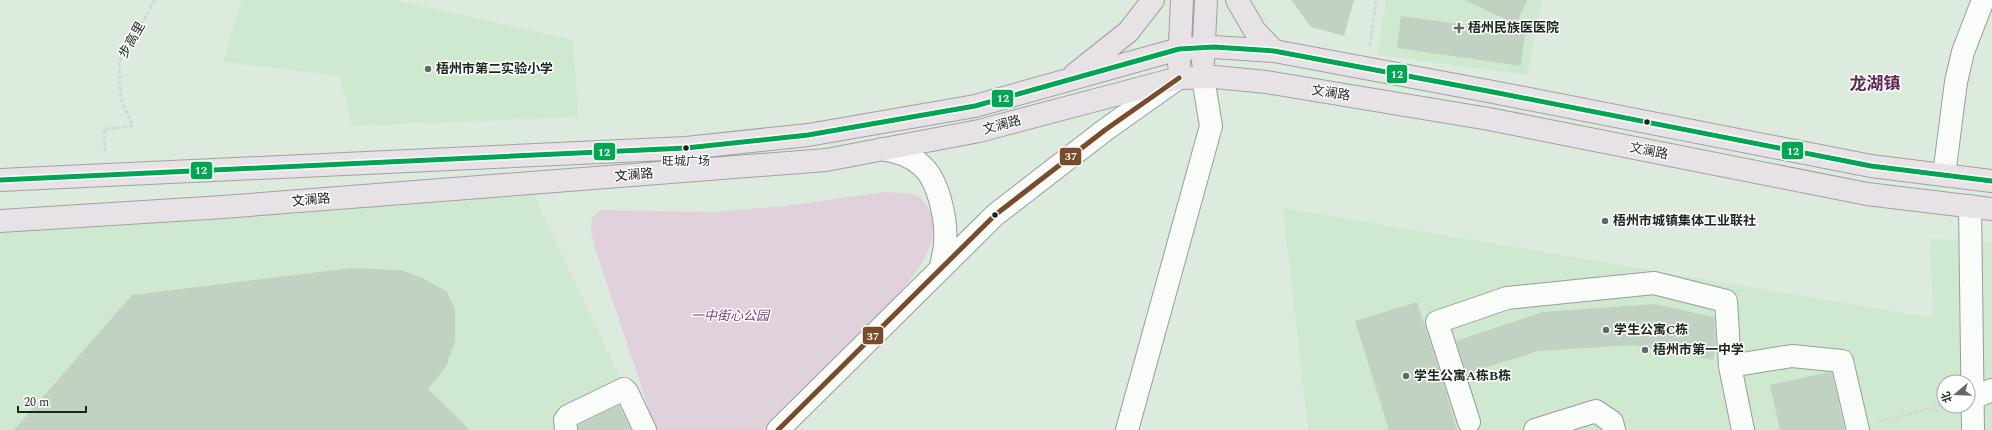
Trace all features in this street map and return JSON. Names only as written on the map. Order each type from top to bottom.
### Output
[{"type":"main road","points":[[1064,82],[1128,32],[1153,0]]},
{"type":"main road","points":[[1179,78],[1182,0]]},
{"type":"main road","points":[[1202,78],[1206,0]]},
{"type":"main road","points":[[1237,0],[1255,31],[1274,51]]},
{"type":"main road","name":"文澜路","points":[[0,180],[694,147],[808,135],[975,106],[1179,49],[1214,47],[1274,51],[1872,166],[1992,181]]},
{"type":"main road","name":"文澜路","points":[[0,221],[223,207],[826,160],[979,131],[1179,78],[1266,82],[1490,119],[1867,194],[1992,209]]},
{"type":"street","points":[[1944,175],[1956,82],[1963,52],[1983,0]]},
{"type":"street","points":[[778,430],[995,215],[1105,130],[1179,78]]},
{"type":"street","points":[[1127,430],[1211,126],[1202,78]]},
{"type":"street","points":[[882,149],[898,152],[916,161],[922,165],[932,181],[941,201],[945,222],[946,244],[941,267]]},
{"type":"street","points":[[1970,206],[1982,394],[1973,430]]},
{"type":"street","points":[[1470,422],[1437,322],[1507,298],[1654,283],[1726,301],[1730,366],[1743,430]]},
{"type":"street","points":[[1730,366],[1792,356],[1842,361],[1857,429]]},
{"type":"street","points":[[566,430],[565,420],[568,416],[624,389],[627,392],[645,430]]},
{"type":"street","points":[[1535,430],[1596,410],[1612,422],[1614,430]]},
{"type":"path","name":"步高里","points":[[106,175],[104,129],[133,126],[122,98],[118,62],[155,0]]},
{"type":"path","points":[[1367,68],[1376,0]]},
{"type":"path","points":[[1857,429],[1936,407]]},
{"type":"shaded area","name":"梧州市第二实验小学","points":[[242,0],[396,0],[573,40],[578,117],[352,126],[340,76],[223,62]]},
{"type":"shaded area","name":"梧州民族医医院","points":[[1386,0],[1542,0],[1527,75],[1378,55]]},
{"type":"shaded area","points":[[528,183],[645,430],[0,430],[0,221]]},
{"type":"shaded area","name":"梧州市第一中学","points":[[1283,208],[1933,318],[1930,239],[1992,242],[1992,430],[1308,430]]},
{"type":"green space","name":"一中街心公园","points":[[884,192],[906,193],[921,198],[932,216],[934,228],[932,241],[920,266],[896,297],[767,430],[656,430],[595,248],[591,232],[592,217],[601,210],[715,212],[786,206]]},
{"type":"building","points":[[1291,0],[1354,0],[1344,36],[1311,27]]},
{"type":"building","points":[[1464,0],[1527,0],[1516,24]]},
{"type":"building","points":[[1401,16],[1525,33],[1521,66],[1397,48]]},
{"type":"building","points":[[352,268],[400,270],[423,278],[447,292],[455,309],[455,342],[446,367],[428,389],[470,430],[14,430],[132,295]]},
{"type":"building","name":"学生公寓A栋B栋","points":[[1417,302],[1457,430],[1389,430],[1355,321]]},
{"type":"building","name":"学生公寓C栋","points":[[1654,304],[1714,317],[1716,346],[1713,360],[1634,345],[1538,351],[1467,374],[1456,341],[1543,312]]},
{"type":"building","points":[[1829,372],[1832,373],[1845,430],[1780,430],[1770,385]]},
{"type":"building","points":[[619,405],[631,430],[578,430],[578,425]]},
{"type":"transit line","name":"12","points":[[0,180],[686,148],[808,135],[975,106],[1179,49],[1214,47],[1274,51],[1871,166],[1992,181]]},
{"type":"transit line","name":"37","points":[[778,430],[995,215],[1105,130],[1179,78]]},
{"type":"place","name":"梧州民族医医院","points":[[1459,28]]},
{"type":"place","name":"梧州市第二实验小学","points":[[428,69]]},
{"type":"place","name":"旺城广场","points":[[686,148]]},
{"type":"place","name":"梧州市城镇集体工业联社","points":[[1605,221]]},
{"type":"place","name":"学生公寓C栋","points":[[1606,330]]},
{"type":"place","name":"梧州市第一中学","points":[[1645,350]]},
{"type":"place","name":"学生公寓A栋B栋","points":[[1406,376]]},
{"type":"district","name":"龙湖镇","points":[[1875,84]]}]
